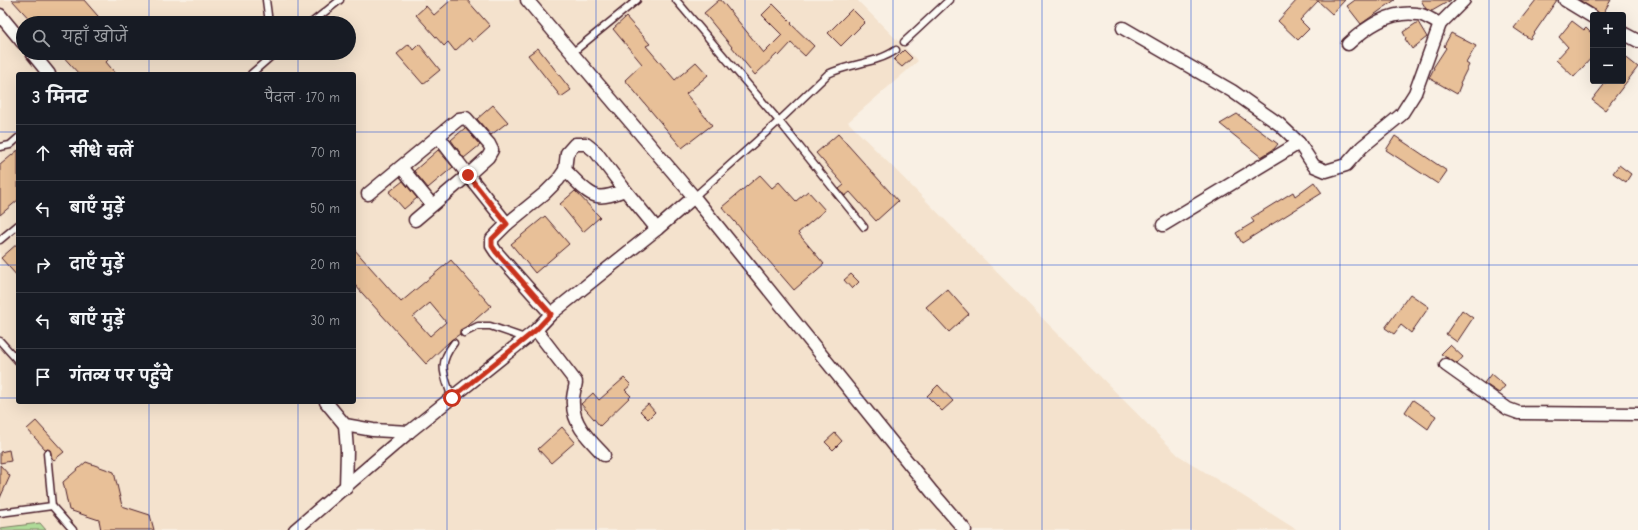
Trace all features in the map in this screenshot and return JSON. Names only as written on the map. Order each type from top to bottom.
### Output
[{"type":"street","points":[[527,0],[694,197],[927,486],[965,530]]},
{"type":"street","points":[[1123,28],[1232,91],[1279,124],[1299,143],[1314,166],[1326,171],[1346,165],[1362,148],[1401,115],[1415,93],[1440,24],[1464,0]]},
{"type":"street","points":[[1565,0],[1590,15]]},
{"type":"street","points":[[1348,44],[1361,32],[1378,21],[1401,14],[1418,14],[1440,24]]},
{"type":"street","points":[[2,22],[16,36]]},
{"type":"street","points":[[1626,35],[1638,41]]},
{"type":"street","points":[[38,60],[47,72]]},
{"type":"street","points":[[368,194],[459,119],[466,118],[489,144],[492,150],[488,157],[415,220]]},
{"type":"street","points":[[438,136],[507,224]]},
{"type":"street","points":[[1163,225],[1299,143]]},
{"type":"street","points":[[551,314],[496,252],[492,246],[492,239],[507,224],[545,194],[558,180],[565,170],[567,153],[575,144],[586,144],[596,152],[657,228]]},
{"type":"street","points":[[401,166],[432,205]]},
{"type":"street","points":[[565,170],[587,191],[597,196],[609,195],[625,190]]},
{"type":"street","points":[[295,530],[346,488],[409,432],[536,330],[551,314],[694,197]]},
{"type":"street","points":[[536,330],[576,382],[572,404],[574,419],[588,438],[604,455]]},
{"type":"street","points":[[1446,365],[1508,409],[1520,413],[1638,414]]},
{"type":"street","points":[[328,404],[345,425],[348,450],[346,488]]},
{"type":"street","points":[[345,425],[373,430],[409,432]]},
{"type":"lane","points":[[266,0],[269,16]]},
{"type":"lane","points":[[320,16],[340,0]]},
{"type":"lane","points":[[572,53],[637,0]]},
{"type":"lane","points":[[676,0],[779,121],[864,227]]},
{"type":"lane","points":[[904,42],[949,0]]},
{"type":"lane","points":[[694,197],[779,121],[828,74],[836,70],[885,56],[896,50]]},
{"type":"lane","points":[[253,72],[266,60]]},
{"type":"lane","points":[[0,147],[10,145],[16,140]]},
{"type":"lane","points":[[0,240],[16,226]]},
{"type":"lane","points":[[464,333],[478,326],[490,326],[525,338]]},
{"type":"lane","points":[[0,341],[16,359]]},
{"type":"lane","points":[[452,398],[444,372],[443,360],[454,343]]},
{"type":"lane","points":[[47,453],[52,506],[73,530]]},
{"type":"lane","points":[[0,513],[52,506]]},
{"type":"shaded area","points":[[0,0],[857,0],[918,61],[848,122],[1178,455],[1297,530],[0,530]]},
{"type":"green space","points":[[40,523],[46,530],[0,530],[0,528]]},
{"type":"building","points":[[12,0],[84,0],[98,16],[27,16]]},
{"type":"building","points":[[451,0],[467,0],[490,26],[472,42],[469,38],[455,51],[448,42],[444,46],[416,15],[426,6],[434,15]]},
{"type":"building","points":[[719,0],[721,0],[764,53],[782,35],[762,15],[773,4],[814,46],[805,56],[791,43],[779,56],[777,54],[755,75],[704,13]]},
{"type":"building","points":[[1297,0],[1345,0],[1332,14],[1318,1],[1300,20],[1309,29],[1298,40],[1278,21]]},
{"type":"building","points":[[1355,0],[1395,0],[1361,24],[1347,6]]},
{"type":"building","points":[[1421,0],[1451,0],[1432,11],[1426,9]]},
{"type":"building","points":[[1536,0],[1557,0],[1530,39],[1514,28]]},
{"type":"building","points":[[1579,0],[1611,0],[1604,12],[1597,11]]},
{"type":"building","points":[[852,9],[865,22],[841,46],[828,33]]},
{"type":"building","points":[[626,17],[650,44],[646,46],[675,80],[696,62],[708,75],[686,94],[712,125],[682,148],[625,80],[642,64],[613,29]]},
{"type":"building","points":[[1572,21],[1584,30],[1586,28],[1590,32],[1590,59],[1574,77],[1556,60],[1568,47],[1559,37]]},
{"type":"building","points":[[1418,22],[1427,37],[1412,49],[1405,39],[1406,38],[1403,32]]},
{"type":"building","points":[[1451,33],[1476,46],[1466,63],[1469,65],[1460,83],[1461,84],[1457,94],[1429,78],[1433,68],[1446,48],[1444,46]]},
{"type":"building","points":[[409,44],[413,50],[419,44],[440,70],[423,84],[397,54]]},
{"type":"building","points":[[538,48],[571,90],[561,97],[528,55]]},
{"type":"building","points":[[904,50],[912,58],[902,67],[894,60]]},
{"type":"building","points":[[1626,57],[1638,67],[1626,83]]},
{"type":"building","points":[[66,60],[108,60],[106,62],[114,72],[77,72]]},
{"type":"building","points":[[1605,84],[1625,84],[1605,110],[1592,100]]},
{"type":"building","points":[[493,105],[508,122],[491,135],[477,119]]},
{"type":"building","points":[[1237,114],[1278,144],[1274,149],[1261,157],[1220,124]]},
{"type":"building","points":[[465,128],[480,145],[464,158],[451,140]]},
{"type":"building","points":[[838,134],[898,201],[876,221],[850,192],[845,196],[839,189],[844,185],[816,153]]},
{"type":"building","points":[[1395,136],[1447,171],[1438,184],[1386,150]]},
{"type":"building","points":[[438,150],[453,167],[428,188],[414,171]]},
{"type":"building","points":[[16,152],[16,202],[0,215],[0,165]]},
{"type":"building","points":[[1619,165],[1631,174],[1626,182],[1613,173]]},
{"type":"building","points":[[760,175],[772,188],[779,182],[796,201],[808,191],[825,210],[798,233],[824,264],[794,290],[722,207]]},
{"type":"building","points":[[403,181],[417,198],[404,209],[389,192]]},
{"type":"building","points":[[1314,182],[1322,193],[1242,243],[1236,233],[1254,222],[1251,218],[1293,192],[1295,196]]},
{"type":"building","points":[[575,191],[600,217],[583,232],[560,204]]},
{"type":"building","points":[[545,216],[569,244],[535,273],[511,244]]},
{"type":"building","points":[[16,245],[16,275],[1,258]]},
{"type":"building","points":[[356,251],[401,302],[451,260],[491,306],[469,325],[460,330],[460,334],[451,340],[426,364],[356,286]],"holes":[[[430,303],[446,322],[430,336],[413,317]]]},
{"type":"building","points":[[851,274],[859,282],[852,289],[844,280]]},
{"type":"building","points":[[947,289],[969,314],[949,332],[926,307]]},
{"type":"building","points":[[1410,294],[1429,307],[1411,333],[1401,325],[1394,334],[1385,328]]},
{"type":"building","points":[[1462,310],[1473,318],[1457,342],[1446,334]]},
{"type":"building","points":[[1450,345],[1463,357],[1457,364],[1441,354]]},
{"type":"building","points":[[1491,374],[1505,386],[1499,393],[1484,383]]},
{"type":"building","points":[[624,378],[631,385],[625,390],[631,396],[600,426],[581,404],[593,393],[599,400]]},
{"type":"building","points":[[938,385],[953,401],[942,411],[927,396]]},
{"type":"building","points":[[1413,400],[1436,416],[1428,429],[1405,412]]},
{"type":"building","points":[[648,404],[655,412],[648,419],[640,411]]},
{"type":"building","points":[[36,421],[64,452],[54,460],[50,450],[45,449],[27,429]]},
{"type":"building","points":[[562,427],[575,442],[551,463],[538,449]]},
{"type":"building","points":[[835,433],[842,441],[833,450],[825,442]]},
{"type":"building","points":[[9,450],[11,461],[0,463],[0,452]]},
{"type":"building","points":[[86,462],[114,472],[122,506],[150,515],[154,530],[101,530],[99,520],[69,510],[63,482]]},
{"type":"building","points":[[0,465],[10,476],[0,498]]},
{"type":"route","points":[[452,398],[536,330],[551,314],[492,246],[492,239],[507,224],[468,175]]}]
